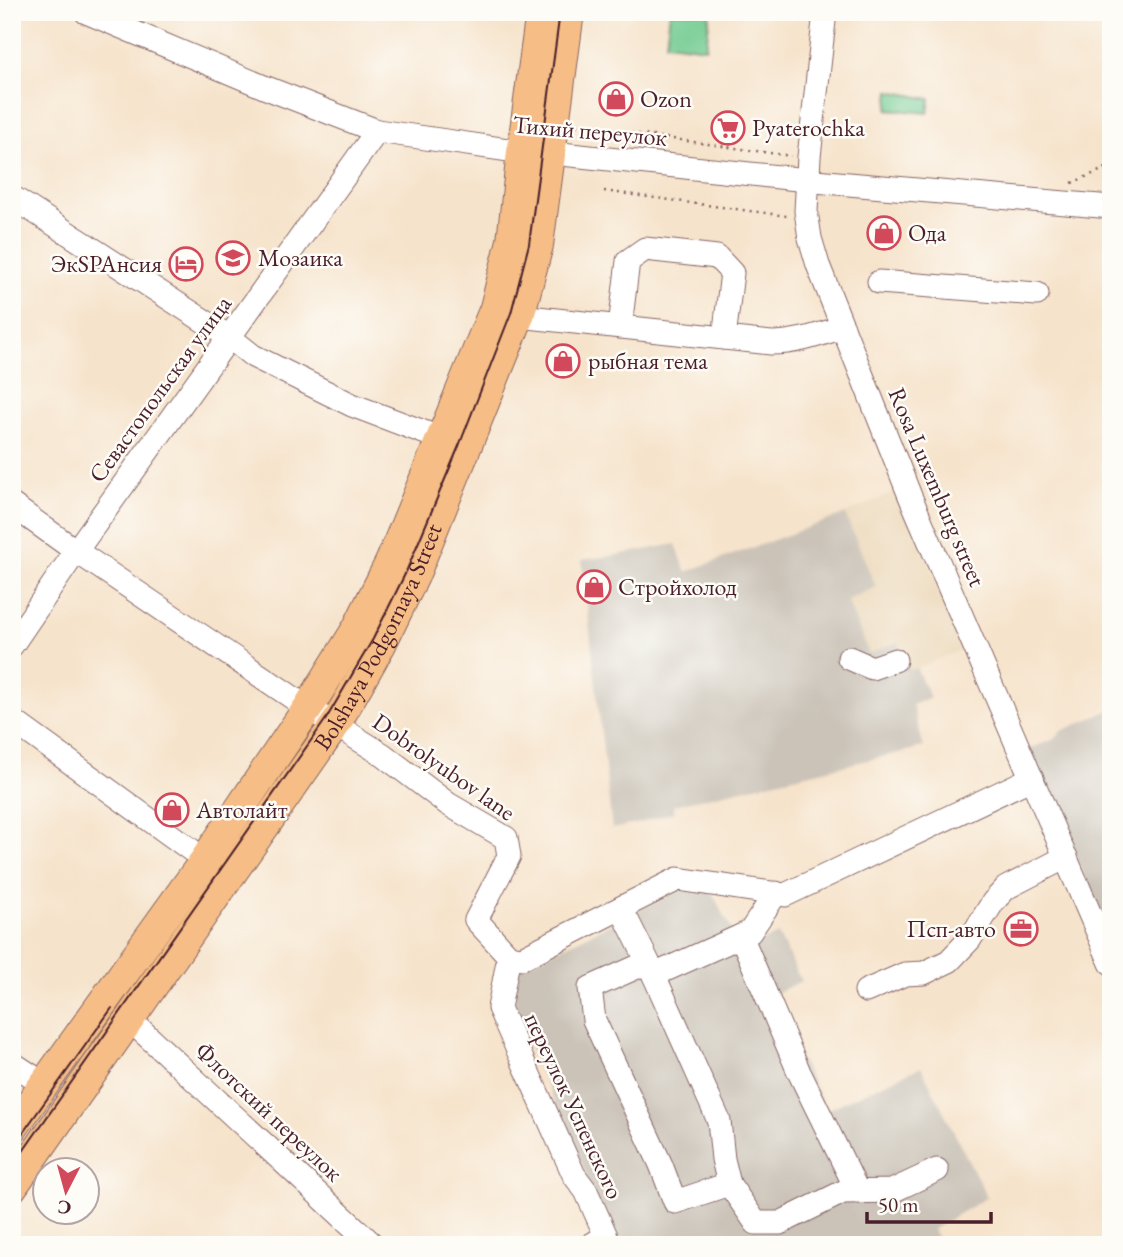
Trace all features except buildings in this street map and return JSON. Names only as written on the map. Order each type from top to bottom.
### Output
[{"type":"main road","name":"Bolshaya Podgornaya Street","points":[[12,1129],[205,860],[308,708],[357,629],[390,563],[495,308],[512,241],[541,12]]},
{"type":"main road","name":"Bolshaya Podgornaya Street","points":[[12,1187],[335,725],[381,643],[414,576],[519,316],[538,245],[569,12]]},
{"type":"street","name":"Тихий переулок","points":[[86,12],[377,131],[522,152],[1111,207]]},
{"type":"street","name":"Rosa Luxemburg street","points":[[825,12],[806,211],[818,265],[914,504],[1111,963]]},
{"type":"street","name":"Севастопольская улица","points":[[12,645],[76,551],[377,131]]},
{"type":"street","points":[[12,197],[229,337],[253,356],[340,399],[442,439]]},
{"type":"street","points":[[620,327],[628,261],[645,249],[717,257],[732,273],[724,338]]},
{"type":"street","points":[[878,282],[1037,294]]},
{"type":"street","points":[[519,316],[765,343],[807,340],[843,327]]},
{"type":"street","name":"Dobrolyubov lane","points":[[12,505],[308,708],[382,754],[448,804],[506,838],[509,856],[476,920],[509,956]]},
{"type":"street","points":[[849,658],[872,668],[895,660]]},
{"type":"street","points":[[12,720],[205,860]]},
{"type":"street","points":[[509,956],[522,958],[678,879],[785,895],[1032,778]]},
{"type":"street","points":[[866,991],[905,974],[924,973],[949,961],[970,939],[993,902],[1006,888],[1066,857]]},
{"type":"street","points":[[729,1184],[675,1202],[661,1165],[594,1020],[590,988],[651,969],[750,932],[776,893]]},
{"type":"street","points":[[621,908],[719,1121],[729,1184],[756,1223],[780,1223],[843,1192],[892,1191],[937,1170]]},
{"type":"street","points":[[741,936],[799,1072],[858,1192]]},
{"type":"street","name":"переулок Успенского","points":[[509,956],[499,1008],[574,1175],[586,1191],[598,1240]]},
{"type":"street","name":"Флотский переулок","points":[[129,1019],[373,1245]]},
{"type":"street","points":[[12,1063],[44,1084]]},
{"type":"path","points":[[555,122],[791,156]]},
{"type":"path","points":[[1072,183],[1111,166]]},
{"type":"path","points":[[604,191],[790,217]]},
{"type":"shaded area","points":[[897,491],[966,648],[910,671],[869,654],[847,599],[876,587],[845,514]]},
{"type":"shaded area","points":[[845,514],[876,587],[847,600],[869,654],[898,642],[910,670],[916,668],[930,698],[912,705],[924,747],[673,805],[674,812],[612,829],[582,560],[676,544],[686,572]]},
{"type":"shaded area","points":[[1111,710],[1111,938],[1029,749],[1055,739],[1061,731]]},
{"type":"shaded area","points":[[683,889],[711,891],[743,951],[778,934],[801,981],[769,996],[826,1110],[921,1067],[987,1197],[933,1229],[938,1239],[927,1245],[602,1245],[585,1172],[514,1010],[517,969]]},
{"type":"green space","points":[[670,12],[710,12],[706,48],[666,43]]},
{"type":"green space","points":[[890,91],[930,99],[928,113],[888,109]]},
{"type":"tram line","points":[[12,1167],[326,719],[373,639],[406,572],[511,313],[529,244],[560,12]]},
{"type":"tram line","points":[[12,1148],[112,1008]]},
{"type":"place","name":"Ozon","points":[[616,99]]},
{"type":"place","name":"Pyaterochka","points":[[728,128]]},
{"type":"place","name":"Ода","points":[[884,233]]},
{"type":"place","name":"Мозаика","points":[[233,258]]},
{"type":"place","name":"ЭкSPAнсия","points":[[186,264]]},
{"type":"place","name":"рыбная тема","points":[[563,361]]},
{"type":"place","name":"Стройхолод","points":[[594,587]]},
{"type":"place","name":"Автолайт","points":[[172,810]]},
{"type":"place","name":"Псп-авто","points":[[1021,929]]}]
